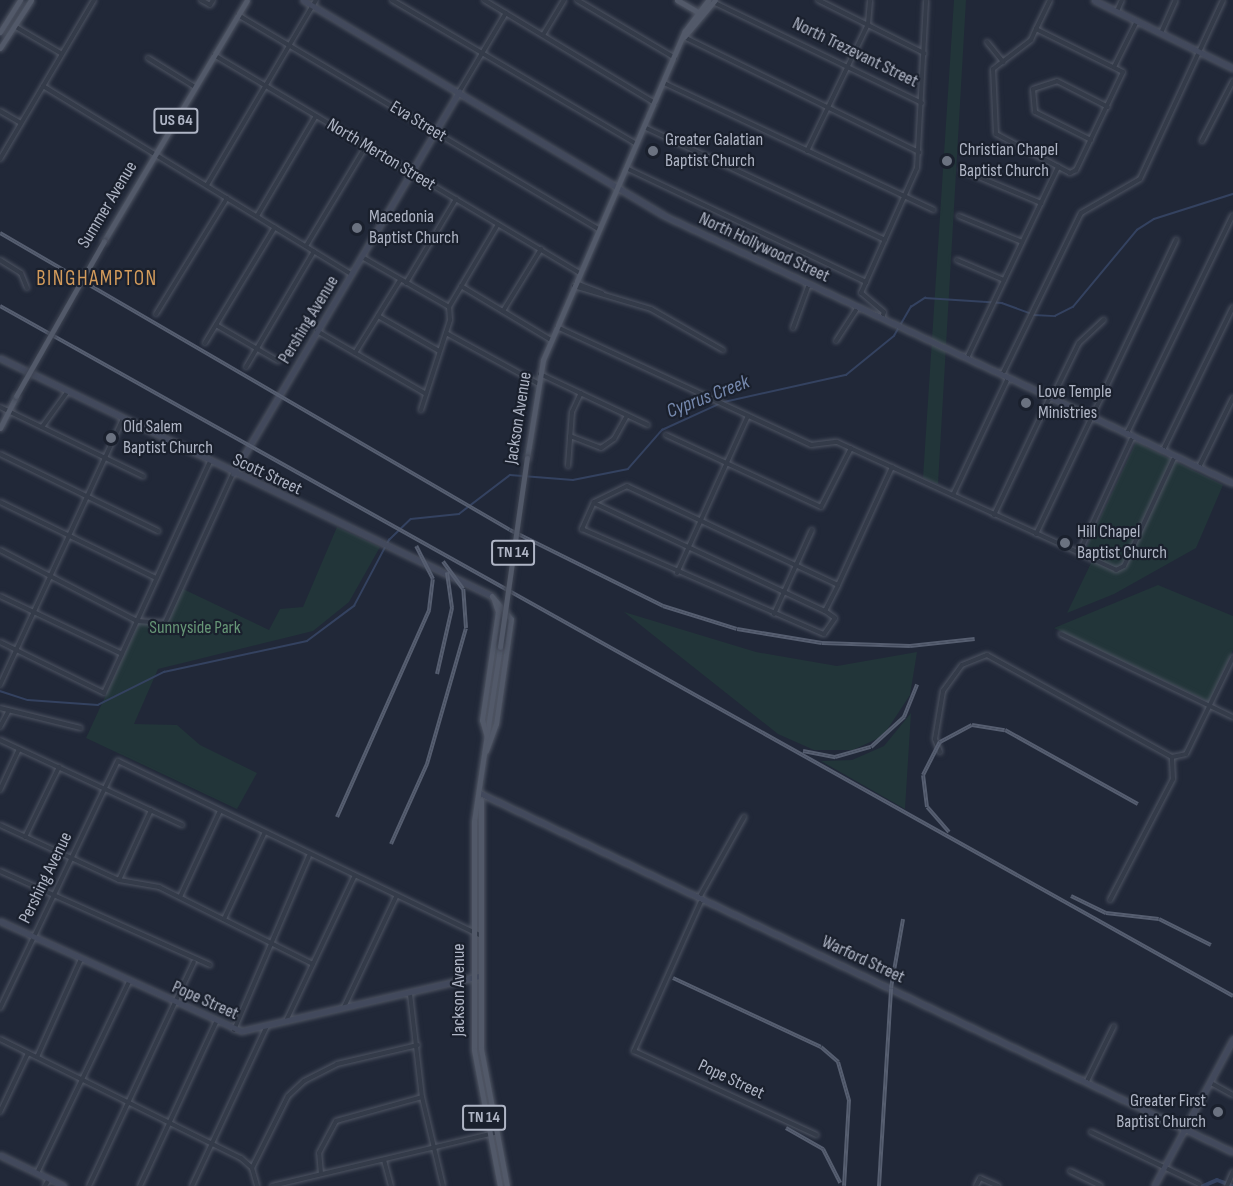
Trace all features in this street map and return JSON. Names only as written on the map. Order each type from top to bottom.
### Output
[{"type":"main road","points":[[0,32],[20,0]]},
{"type":"main road","points":[[0,48],[16,27],[31,0]]},
{"type":"main road","name":"Summer Avenue","points":[[0,428],[104,241],[247,0]]},
{"type":"main road","name":"North Hollywood Street","points":[[303,0],[314,3],[663,215],[1233,483]]},
{"type":"main road","points":[[677,0],[700,14]]},
{"type":"main road","name":"Jackson Avenue","points":[[684,37],[711,0]]},
{"type":"main road","points":[[1094,0],[1233,68]]},
{"type":"main road","points":[[687,6],[692,21]]},
{"type":"main road","name":"Jackson Avenue","points":[[500,1186],[487,1134],[474,1050],[474,856],[485,752],[537,383],[556,327],[636,144],[684,37],[692,21],[700,14]]},
{"type":"main road","name":"Pershing Avenue","points":[[233,474],[459,92]]},
{"type":"main road","name":"Scott Street","points":[[0,358],[233,474],[492,596]]},
{"type":"main road","points":[[487,737],[482,720],[498,612],[492,596]]},
{"type":"main road","points":[[485,752],[496,724],[511,619],[492,596]]},
{"type":"main road","name":"Jackson Avenue","points":[[480,793],[481,1049],[494,1133],[507,1186]]},
{"type":"main road","name":"Warford Street","points":[[480,793],[1233,1152]]},
{"type":"main road","name":"Pope Street","points":[[0,921],[234,1030],[267,1026],[480,976]]},
{"type":"main road","points":[[1154,1186],[1188,1129],[1233,1039]]},
{"type":"main road","points":[[0,1155],[64,1186]]},
{"type":"street","points":[[0,159],[94,0]]},
{"type":"street","points":[[201,0],[210,5],[213,0]]},
{"type":"street","points":[[393,0],[636,144]]},
{"type":"street","points":[[484,0],[655,103]]},
{"type":"street","points":[[543,35],[564,0]]},
{"type":"street","points":[[578,0],[675,58]]},
{"type":"street","name":"North Trezevant Street","points":[[711,0],[922,103]]},
{"type":"street","points":[[818,0],[924,53]]},
{"type":"street","points":[[807,151],[868,24],[870,0]]},
{"type":"street","points":[[882,318],[884,312],[861,293],[906,196],[919,152],[926,0]]},
{"type":"street","points":[[1036,28],[1114,67],[1124,78],[1076,170],[1058,167],[996,135],[990,78],[1002,62],[1026,45],[1050,0]]},
{"type":"street","points":[[1117,11],[1122,0]]},
{"type":"street","points":[[1161,33],[1176,0]]},
{"type":"street","points":[[1002,375],[1081,213],[1140,180],[1223,0]]},
{"type":"street","points":[[207,185],[314,3]]},
{"type":"street","name":"Pershing Avenue","points":[[459,92],[506,13]]},
{"type":"street","name":"Eva Street","points":[[238,15],[599,229]]},
{"type":"street","points":[[1114,67],[1137,21]]},
{"type":"street","points":[[16,27],[62,54]]},
{"type":"street","points":[[684,37],[919,152]]},
{"type":"street","points":[[987,42],[1002,62]]},
{"type":"street","name":"North Merton Street","points":[[214,55],[580,273]]},
{"type":"street","points":[[148,58],[195,87]]},
{"type":"street","points":[[1091,141],[1035,112],[1033,89],[1050,80],[1108,107]]},
{"type":"street","points":[[1202,141],[1233,81]]},
{"type":"street","points":[[663,83],[934,210]]},
{"type":"street","points":[[43,86],[351,274]]},
{"type":"street","points":[[0,111],[21,123]]},
{"type":"street","points":[[257,216],[316,116]]},
{"type":"street","points":[[644,127],[885,240]]},
{"type":"street","points":[[306,246],[366,146]]},
{"type":"street","points":[[967,358],[1058,167]]},
{"type":"street","points":[[626,168],[866,282]]},
{"type":"street","points":[[962,170],[1041,203]]},
{"type":"street","points":[[156,314],[227,198]]},
{"type":"street","points":[[406,283],[456,199]]},
{"type":"street","points":[[1127,433],[1233,215]]},
{"type":"street","points":[[959,216],[1022,242]]},
{"type":"street","points":[[420,410],[446,333],[449,307],[498,224]]},
{"type":"street","points":[[205,342],[275,227]]},
{"type":"street","points":[[1036,534],[1176,240]]},
{"type":"street","points":[[503,311],[541,249]]},
{"type":"street","points":[[246,367],[314,251]]},
{"type":"street","points":[[362,257],[449,307]]},
{"type":"street","points":[[0,260],[21,273],[27,288]]},
{"type":"street","points":[[957,260],[1004,280]]},
{"type":"street","points":[[355,353],[400,280]]},
{"type":"street","points":[[575,284],[651,309],[723,350]]},
{"type":"street","points":[[793,328],[809,284]]},
{"type":"street","points":[[461,286],[551,340]]},
{"type":"street","points":[[836,341],[858,307]]},
{"type":"street","points":[[1163,450],[1233,307]]},
{"type":"street","points":[[378,316],[439,351]]},
{"type":"street","points":[[994,515],[1079,344],[1104,320]]},
{"type":"street","points":[[216,325],[278,361]]},
{"type":"street","points":[[556,327],[811,445],[837,442],[1116,570],[1125,563],[1175,456]]},
{"type":"street","points":[[317,331],[426,394]]},
{"type":"street","points":[[446,333],[537,383]]},
{"type":"street","points":[[539,374],[648,425]]},
{"type":"street","points":[[953,495],[1008,378]]},
{"type":"street","points":[[42,427],[68,391]]},
{"type":"street","points":[[568,466],[572,412],[581,393]]},
{"type":"street","points":[[1199,467],[1233,398]]},
{"type":"street","points":[[0,406],[143,476]]},
{"type":"street","points":[[570,436],[601,448],[615,439],[627,416]]},
{"type":"street","points":[[677,573],[724,462],[748,416]]},
{"type":"street","points":[[0,685],[123,419]]},
{"type":"street","points":[[666,435],[819,507],[825,502],[851,448]]},
{"type":"street","points":[[1079,553],[1133,436]]},
{"type":"street","points":[[0,454],[158,531]]},
{"type":"street","points":[[0,642],[104,693],[210,462]]},
{"type":"street","points":[[825,611],[892,467]]},
{"type":"street","name":"Pershing Avenue","points":[[136,621],[165,623],[233,474]]},
{"type":"street","points":[[594,502],[688,544],[836,618],[831,629],[814,631],[677,573],[582,529],[594,502],[627,486],[838,585]]},
{"type":"street","points":[[0,502],[156,578]]},
{"type":"street","points":[[774,614],[812,530]]},
{"type":"street","points":[[0,550],[136,621]]},
{"type":"street","points":[[0,596],[122,654]]},
{"type":"street","points":[[1061,634],[1233,717]]},
{"type":"street","points":[[940,752],[935,739],[944,691],[962,666],[987,655],[1172,757],[1186,754],[1232,661]]},
{"type":"street","points":[[0,708],[8,712],[81,728]]},
{"type":"street","points":[[0,727],[8,712]]},
{"type":"street","points":[[0,740],[182,825]]},
{"type":"street","points":[[0,790],[20,749]]},
{"type":"street","points":[[1110,900],[1173,779],[1172,757]]},
{"type":"street","name":"Pershing Avenue","points":[[0,1008],[118,761],[220,811]]},
{"type":"street","points":[[25,837],[58,767]]},
{"type":"street","points":[[119,880],[151,810]]},
{"type":"street","points":[[180,897],[220,811],[309,856],[481,936]]},
{"type":"street","points":[[701,898],[744,817]]},
{"type":"street","points":[[0,825],[119,880],[149,883],[313,964]]},
{"type":"street","points":[[224,919],[264,834]]},
{"type":"street","points":[[234,1030],[309,856]]},
{"type":"street","points":[[474,856],[482,856]]},
{"type":"street","points":[[0,871],[194,962],[210,965]]},
{"type":"street","points":[[286,1021],[354,877]]},
{"type":"street","points":[[343,1009],[396,897]]},
{"type":"street","name":"Pope Street","points":[[701,898],[634,1051],[817,1135]]},
{"type":"street","points":[[37,1057],[81,959]]},
{"type":"street","points":[[89,1186],[130,1103],[194,962]]},
{"type":"street","points":[[37,1173],[129,982]]},
{"type":"street","points":[[411,993],[422,1097],[443,1186]]},
{"type":"street","points":[[140,1186],[216,1022]]},
{"type":"street","points":[[192,1186],[267,1026]]},
{"type":"street","points":[[1087,1081],[1114,1026]]},
{"type":"street","points":[[0,1039],[84,1078],[213,1143],[252,1168],[257,1186]]},
{"type":"street","points":[[252,1168],[288,1096],[304,1081],[337,1064],[418,1045]]},
{"type":"street","points":[[474,1050],[481,1049]]},
{"type":"street","points":[[0,1112],[28,1053]]},
{"type":"street","points":[[1211,1083],[1233,1095]]},
{"type":"street","points":[[0,1096],[6,1099]]},
{"type":"street","points":[[321,1174],[319,1153],[336,1122],[422,1097]]},
{"type":"street","points":[[1091,1132],[1199,1184]]},
{"type":"street","points":[[272,1186],[494,1133]]},
{"type":"street","points":[[384,1160],[391,1186]]},
{"type":"street","points":[[1070,1171],[1101,1186]]},
{"type":"street","points":[[1228,1184],[1233,1172]]},
{"type":"street","points":[[976,1186],[980,1178],[998,1186]]},
{"type":"street","points":[[45,1186],[49,1179]]},
{"type":"green space","points":[[954,0],[966,0],[938,484],[923,478]]},
{"type":"green space","points":[[1136,442],[1223,485],[1196,548],[1114,594],[1067,613],[1094,557],[1084,552]]},
{"type":"green space","name":"Sunnyside Park","points":[[337,527],[380,547],[349,602],[313,631],[158,669],[134,724],[177,725],[200,745],[257,773],[237,809],[86,738],[140,621],[165,623],[181,588],[269,630],[280,609],[303,607]]},
{"type":"green space","points":[[1158,585],[1233,616],[1233,650],[1209,702],[1054,628]]},
{"type":"green space","points":[[624,612],[756,652],[837,666],[917,652],[910,695],[883,736],[853,750],[814,750],[778,734]]},
{"type":"green space","points":[[911,713],[905,809],[821,761],[852,760],[884,746]]},
{"type":"waterway","name":"Cyprus Creek","points":[[1034,315],[1055,316],[1073,307],[1137,230],[1154,219],[1233,194]]},
{"type":"waterway","name":"Cyprus Creek","points":[[724,402],[846,375],[894,336],[911,307],[925,298],[1002,303],[1029,313]]},
{"type":"waterway","name":"Cyprus Creek","points":[[0,691],[28,700],[98,705],[164,672],[307,641],[354,606],[389,540],[411,519],[459,514],[510,475],[573,480],[628,469],[662,430],[719,404]]},
{"type":"waterway","points":[[1203,1186],[1217,1180],[1233,1186]]},
{"type":"railway","points":[[0,233],[510,530],[663,606],[737,629],[822,643],[910,646],[975,639]]},
{"type":"railway","points":[[0,306],[1233,996]]},
{"type":"railway","points":[[337,817],[429,610],[433,579],[416,546]]},
{"type":"railway","points":[[391,844],[427,764],[466,628],[463,589],[443,561]]},
{"type":"railway","points":[[437,674],[452,608],[447,572]]},
{"type":"railway","points":[[803,751],[835,757],[871,747],[904,717],[917,685]]},
{"type":"railway","points":[[949,832],[927,807],[923,775],[940,742],[972,725],[1005,730],[1138,804]]},
{"type":"railway","points":[[1071,896],[1106,913],[1159,919],[1211,945]]},
{"type":"railway","points":[[879,1186],[891,988],[903,919]]},
{"type":"railway","points":[[673,978],[821,1047],[838,1062],[849,1100],[844,1186]]},
{"type":"railway","points":[[786,1128],[823,1149],[840,1183]]},
{"type":"place","name":"Greater Galatian Baptist Church","points":[[653,151]]},
{"type":"place","name":"Christian Chapel Baptist Church","points":[[947,161]]},
{"type":"place","name":"Macedonia Baptist Church","points":[[357,228]]},
{"type":"place","name":"Love Temple Ministries","points":[[1026,403]]},
{"type":"place","name":"Old Salem Baptist Church","points":[[111,438]]},
{"type":"place","name":"Hill Chapel Baptist Church","points":[[1065,543]]},
{"type":"place","name":"Greater First Baptist Church","points":[[1218,1112]]},
{"type":"district","name":"BINGHAMPTON","points":[[97,279]]}]
